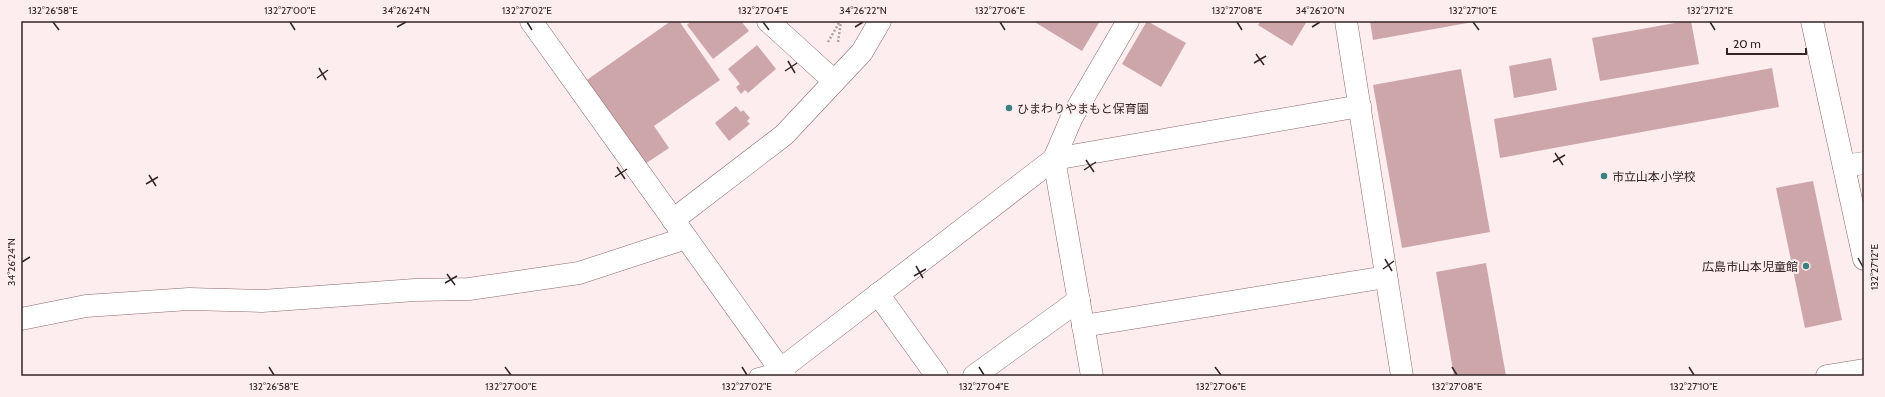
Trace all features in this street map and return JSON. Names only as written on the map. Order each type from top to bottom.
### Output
[{"type":"street","points":[[531,21],[783,373],[878,294],[1054,159],[1360,106]]},
{"type":"street","points":[[768,21],[834,81]]},
{"type":"street","points":[[673,220],[784,134],[862,52],[880,21]]},
{"type":"street","points":[[1092,376],[1054,159],[1072,117],[1128,21]]},
{"type":"street","points":[[1346,21],[1402,376]]},
{"type":"street","points":[[1812,21],[1854,165],[1864,259]]},
{"type":"street","points":[[21,319],[86,306],[181,300],[262,301],[415,290],[469,289],[579,273],[686,238]]},
{"type":"street","points":[[1083,326],[1386,277]]},
{"type":"street","points":[[878,294],[937,376]]},
{"type":"street","points":[[974,376],[1079,300]]},
{"type":"street","points":[[1827,376],[1864,370]]},
{"type":"lane","points":[[757,376],[783,373]]},
{"type":"path","points":[[827,44],[840,21]]},
{"type":"path","points":[[837,44],[840,21]]},
{"type":"building","points":[[671,21],[679,21],[720,80],[654,126],[669,148],[642,166],[584,82]]},
{"type":"building","points":[[691,21],[741,21],[749,31],[713,59],[687,25]]},
{"type":"building","points":[[1033,21],[1100,21],[1082,51]]},
{"type":"building","points":[[1147,21],[1186,43],[1161,87],[1122,64]]},
{"type":"building","points":[[1261,21],[1307,21],[1292,46],[1258,25]]},
{"type":"building","points":[[1370,21],[1473,21],[1473,22],[1373,40]]},
{"type":"building","points":[[1691,21],[1699,64],[1600,81],[1592,38]]},
{"type":"building","points":[[757,45],[776,69],[748,93],[745,90],[741,94],[736,87],[740,84],[728,69]]},
{"type":"building","points":[[1551,58],[1557,90],[1514,98],[1509,66]]},
{"type":"building","points":[[1772,68],[1779,107],[1500,158],[1494,119]]},
{"type":"building","points":[[1461,69],[1490,232],[1402,248],[1373,85]]},
{"type":"building","points":[[736,106],[741,112],[743,110],[750,118],[747,121],[750,124],[729,141],[715,123]]},
{"type":"building","points":[[1813,181],[1842,320],[1805,328],[1776,188]]},
{"type":"building","points":[[1486,263],[1506,376],[1454,376],[1436,272]]},
{"type":"place","name":"ひまわりやまもと保育園","points":[[1009,108]]},
{"type":"place","name":"市立山本小学校","points":[[1604,176]]},
{"type":"place","name":"広島市山本児童館","points":[[1806,266]]}]
